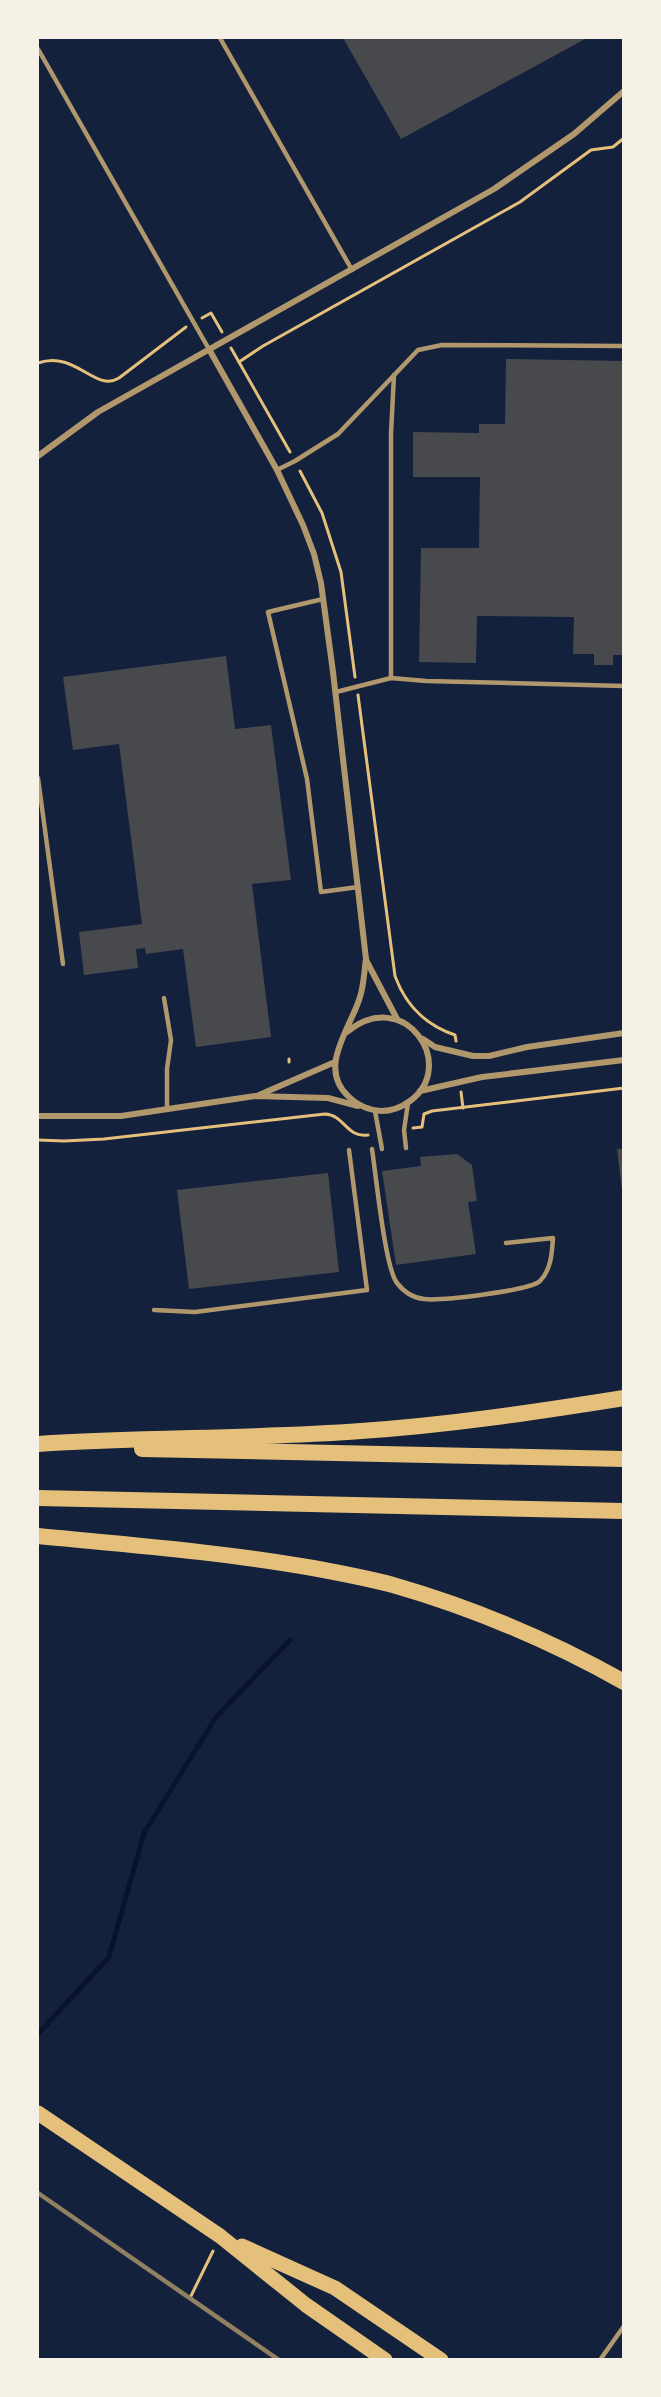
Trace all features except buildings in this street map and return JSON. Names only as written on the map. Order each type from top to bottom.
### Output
[{"type":"highway","points":[[38,1445],[100,1440],[359,1431],[445,1424],[624,1398]]},
{"type":"highway","points":[[38,1445],[624,1459]]},
{"type":"highway","points":[[38,1498],[624,1511]]},
{"type":"highway","points":[[38,1536],[287,1563],[392,1585],[464,1607],[531,1636],[624,1682]]},
{"type":"main road","points":[[38,2113],[220,2236],[306,2305],[385,2360]]},
{"type":"main road","points":[[220,2236],[335,2288],[441,2360]]},
{"type":"street","points":[[38,456],[98,412],[210,351],[531,166],[574,134],[624,91]]},
{"type":"street","points":[[210,351],[277,470],[314,554],[323,599],[336,692],[366,959],[360,997],[347,1032],[338,1046],[334,1062],[336,1077],[343,1092],[355,1103],[372,1110]]},
{"type":"street","points":[[366,959],[397,1019]]},
{"type":"street","points":[[347,1032],[370,1018],[397,1019],[410,1026],[435,1047],[473,1056],[489,1056],[527,1047],[624,1033]]},
{"type":"street","points":[[38,1116],[73,1118],[121,1116],[255,1096],[328,1098],[372,1110],[387,1111],[408,1103],[420,1091],[427,1078],[429,1064],[427,1050],[421,1037]]},
{"type":"street","points":[[420,1091],[482,1077],[624,1060]]},
{"type":"street","points":[[255,1096],[334,1062]]},
{"type":"lane","points":[[220,38],[352,270]]},
{"type":"lane","points":[[38,49],[210,351]]},
{"type":"lane","points":[[277,470],[338,434],[417,350],[442,345],[624,346]]},
{"type":"lane","points":[[391,678],[391,457],[394,375]]},
{"type":"lane","points":[[323,599],[268,612],[307,779],[321,892],[358,887]]},
{"type":"lane","points":[[336,692],[391,678],[624,686]]},
{"type":"lane","points":[[38,778],[63,964]]},
{"type":"lane","points":[[164,998],[171,1040],[167,1070],[167,1109]]},
{"type":"lane","points":[[406,1148],[404,1130],[408,1103]]},
{"type":"lane","points":[[372,1110],[382,1149]]},
{"type":"lane","points":[[372,1149],[390,1272],[406,1293],[423,1299],[448,1298],[526,1288],[539,1281],[547,1272],[552,1256],[553,1238],[506,1243]]},
{"type":"lane","points":[[154,1310],[195,1312],[367,1290],[350,1150]]},
{"type":"lane","points":[[600,2360],[624,2326]]},
{"type":"path","points":[[239,362],[263,346],[520,202],[591,150],[613,147],[624,138]]},
{"type":"path","points":[[202,317],[211,313],[215,320]]},
{"type":"path","points":[[38,363],[52,360],[63,361],[73,364],[99,381],[111,382],[120,378],[178,331]]},
{"type":"path","points":[[236,357],[285,443]]},
{"type":"path","points":[[309,485],[341,572],[353,665]]},
{"type":"path","points":[[360,707],[395,976],[399,988],[414,1010],[432,1025],[455,1035],[456,1045]]},
{"type":"path","points":[[461,1087],[463,1108]]},
{"type":"path","points":[[414,1128],[422,1127],[422,1118],[428,1112],[624,1088]]},
{"type":"path","points":[[38,1140],[104,1139],[325,1114],[339,1118],[352,1133],[358,1136],[372,1135]]},
{"type":"path","points":[[190,2298],[220,2236]]},
{"type":"waterway","points":[[38,2034],[109,1957],[144,1833],[216,1717],[290,1640]]},
{"type":"railway","points":[[38,2193],[279,2360]]}]
